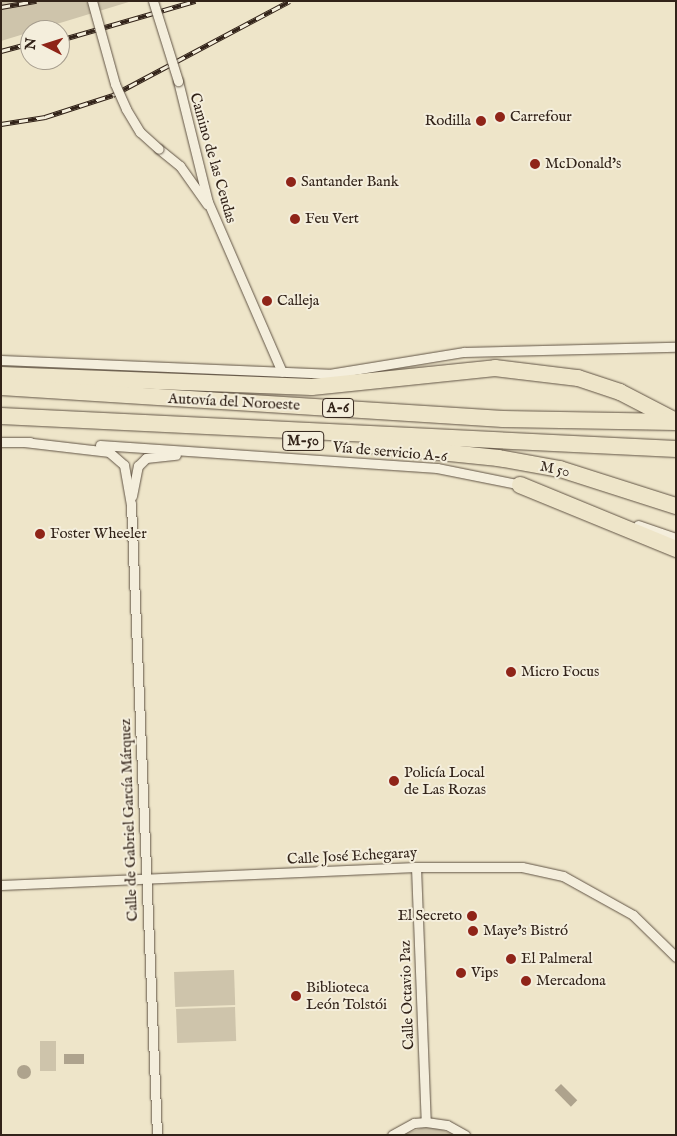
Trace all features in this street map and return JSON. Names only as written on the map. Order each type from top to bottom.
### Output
[{"type":"highway","points":[[1,375],[312,387],[495,368],[578,378],[620,392],[676,422]]},
{"type":"highway","name":"Autovía del Noroeste","points":[[1,387],[503,420],[676,422]]},
{"type":"highway","name":"Autovía del Noroeste","points":[[1,416],[676,449]]},
{"type":"highway","name":"M 50","points":[[177,425],[201,434],[430,449],[560,469],[676,506]]},
{"type":"highway","points":[[520,485],[676,550]]},
{"type":"street","points":[[92,1],[115,84],[126,109],[140,132],[180,166],[212,210]]},
{"type":"street","name":"Camino de las Ceudas","points":[[153,1],[178,81],[212,210],[282,372]]},
{"type":"street","points":[[1,360],[329,374],[464,352],[676,347]]},
{"type":"street","name":"Vía de servicio A-6","points":[[1,442],[301,458],[437,468],[556,493],[676,538]]},
{"type":"street","name":"Calle de Gabriel García Márquez","points":[[24,442],[109,452],[118,457],[124,465],[130,504],[157,1135]]},
{"type":"street","name":"Calle de Gabriel García Márquez","points":[[130,504],[138,466],[146,458],[158,455],[301,458]]},
{"type":"street","name":"Calle José Echegaray","points":[[1,885],[501,864],[554,873],[633,915],[676,957]]},
{"type":"street","name":"Calle Octavio Paz","points":[[416,867],[426,1122]]},
{"type":"street","points":[[392,1135],[408,1126],[426,1122],[447,1125],[465,1135]]},
{"type":"shaded area","points":[[1,1],[132,1],[70,20],[20,20],[20,35],[1,41]]},
{"type":"shaded area","points":[[234,970],[235,1005],[175,1007],[174,972]]},
{"type":"shaded area","points":[[235,1007],[236,1041],[177,1043],[176,1009]]},
{"type":"shaded area","points":[[40,1041],[56,1041],[56,1071],[40,1071]]},
{"type":"shaded area","points":[[64,1054],[84,1054],[84,1064],[64,1064]]},
{"type":"shaded area","points":[[24,1065],[29,1067],[31,1072],[29,1077],[24,1079],[19,1077],[17,1072],[19,1067]]},
{"type":"shaded area","points":[[561,1084],[577,1100],[571,1107],[555,1090]]},
{"type":"shaded area","points":[[424,1127],[437,1128],[455,1135],[402,1135]]},
{"type":"railway","points":[[1,7],[36,1]]},
{"type":"railway","points":[[70,37],[195,1]]},
{"type":"railway","points":[[1,124],[45,117],[113,95],[290,1]]},
{"type":"railway","points":[[1,51],[20,46]]},
{"type":"place","name":"Carrefour","points":[[500,117]]},
{"type":"place","name":"Rodilla","points":[[481,121]]},
{"type":"place","name":"McDonald's","points":[[535,164]]},
{"type":"place","name":"Santander Bank","points":[[291,182]]},
{"type":"place","name":"Feu Vert","points":[[295,219]]},
{"type":"place","name":"Calleja","points":[[267,301]]},
{"type":"place","name":"Foster Wheeler","points":[[40,534]]},
{"type":"place","name":"Micro Focus","points":[[511,672]]},
{"type":"place","name":"Policía Local de Las Rozas","points":[[394,781]]},
{"type":"place","name":"El Secreto","points":[[472,916]]},
{"type":"place","name":"Maye's Bistró","points":[[473,931]]},
{"type":"place","name":"El Palmeral","points":[[511,959]]},
{"type":"place","name":"Vips","points":[[461,973]]},
{"type":"place","name":"Mercadona","points":[[526,981]]},
{"type":"place","name":"Biblioteca León Tolstói","points":[[296,996]]}]
